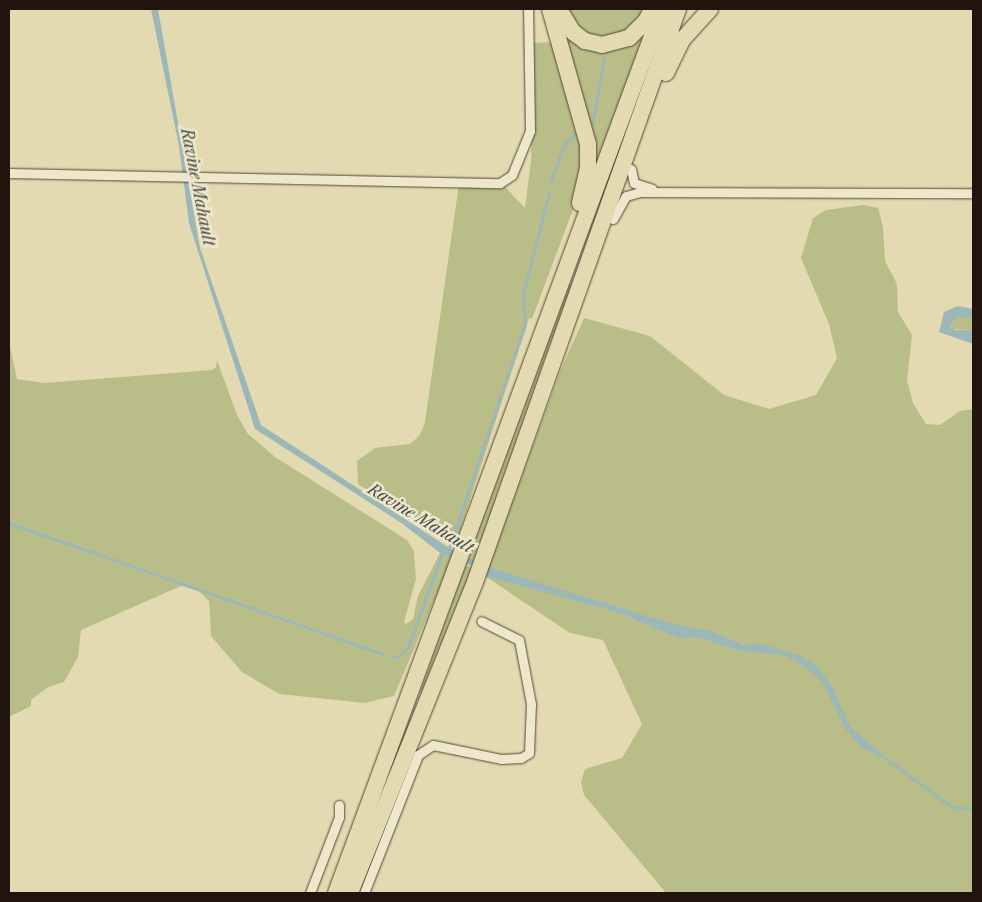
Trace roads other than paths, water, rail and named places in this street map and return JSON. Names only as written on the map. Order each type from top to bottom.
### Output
[{"type":"highway","points":[[550,9],[589,151],[588,168],[563,273]]},
{"type":"highway","points":[[559,9],[573,32],[585,41],[602,45],[629,38],[646,21],[652,9]]},
{"type":"highway","points":[[336,893],[466,536],[662,9]]},
{"type":"highway","points":[[350,893],[475,582],[678,9]]},
{"type":"highway","points":[[541,394],[613,219],[672,56],[698,19],[710,9]]},
{"type":"street","points":[[9,173],[491,184],[505,182],[512,175],[530,131],[528,9]]},
{"type":"street","points":[[631,169],[632,180],[636,185],[669,192]]},
{"type":"street","points":[[613,219],[629,194],[669,192],[973,194]]},
{"type":"street","points":[[364,893],[418,755],[433,745],[501,759],[521,758],[529,753],[531,704],[520,640],[480,621]]},
{"type":"street","points":[[310,893],[340,818],[339,805]]},
{"type":"water","points":[[151,9],[158,9],[200,248],[261,425],[454,551],[494,569],[673,624],[710,631],[743,645],[762,644],[800,656],[816,665],[833,688],[850,727],[891,762],[861,747],[846,730],[822,681],[797,661],[783,655],[737,650],[697,637],[679,638],[620,613],[485,576],[470,565],[440,553],[403,524],[255,429],[189,223],[179,146]]},
{"type":"water","points":[[958,306],[973,309],[973,318],[956,317],[950,327],[955,330],[973,330],[973,344],[939,332],[944,312]]},
{"type":"waterway","points":[[592,125],[604,58]]},
{"type":"waterway","points":[[551,181],[564,145],[576,133]]},
{"type":"waterway","points":[[449,548],[525,325],[523,295],[549,193]]},
{"type":"waterway","points":[[9,523],[383,654]]},
{"type":"waterway","points":[[391,657],[398,657],[408,647],[443,551]]},
{"type":"waterway","name":"Ravine Mahault","points":[[888,760],[951,806],[973,810]]}]
